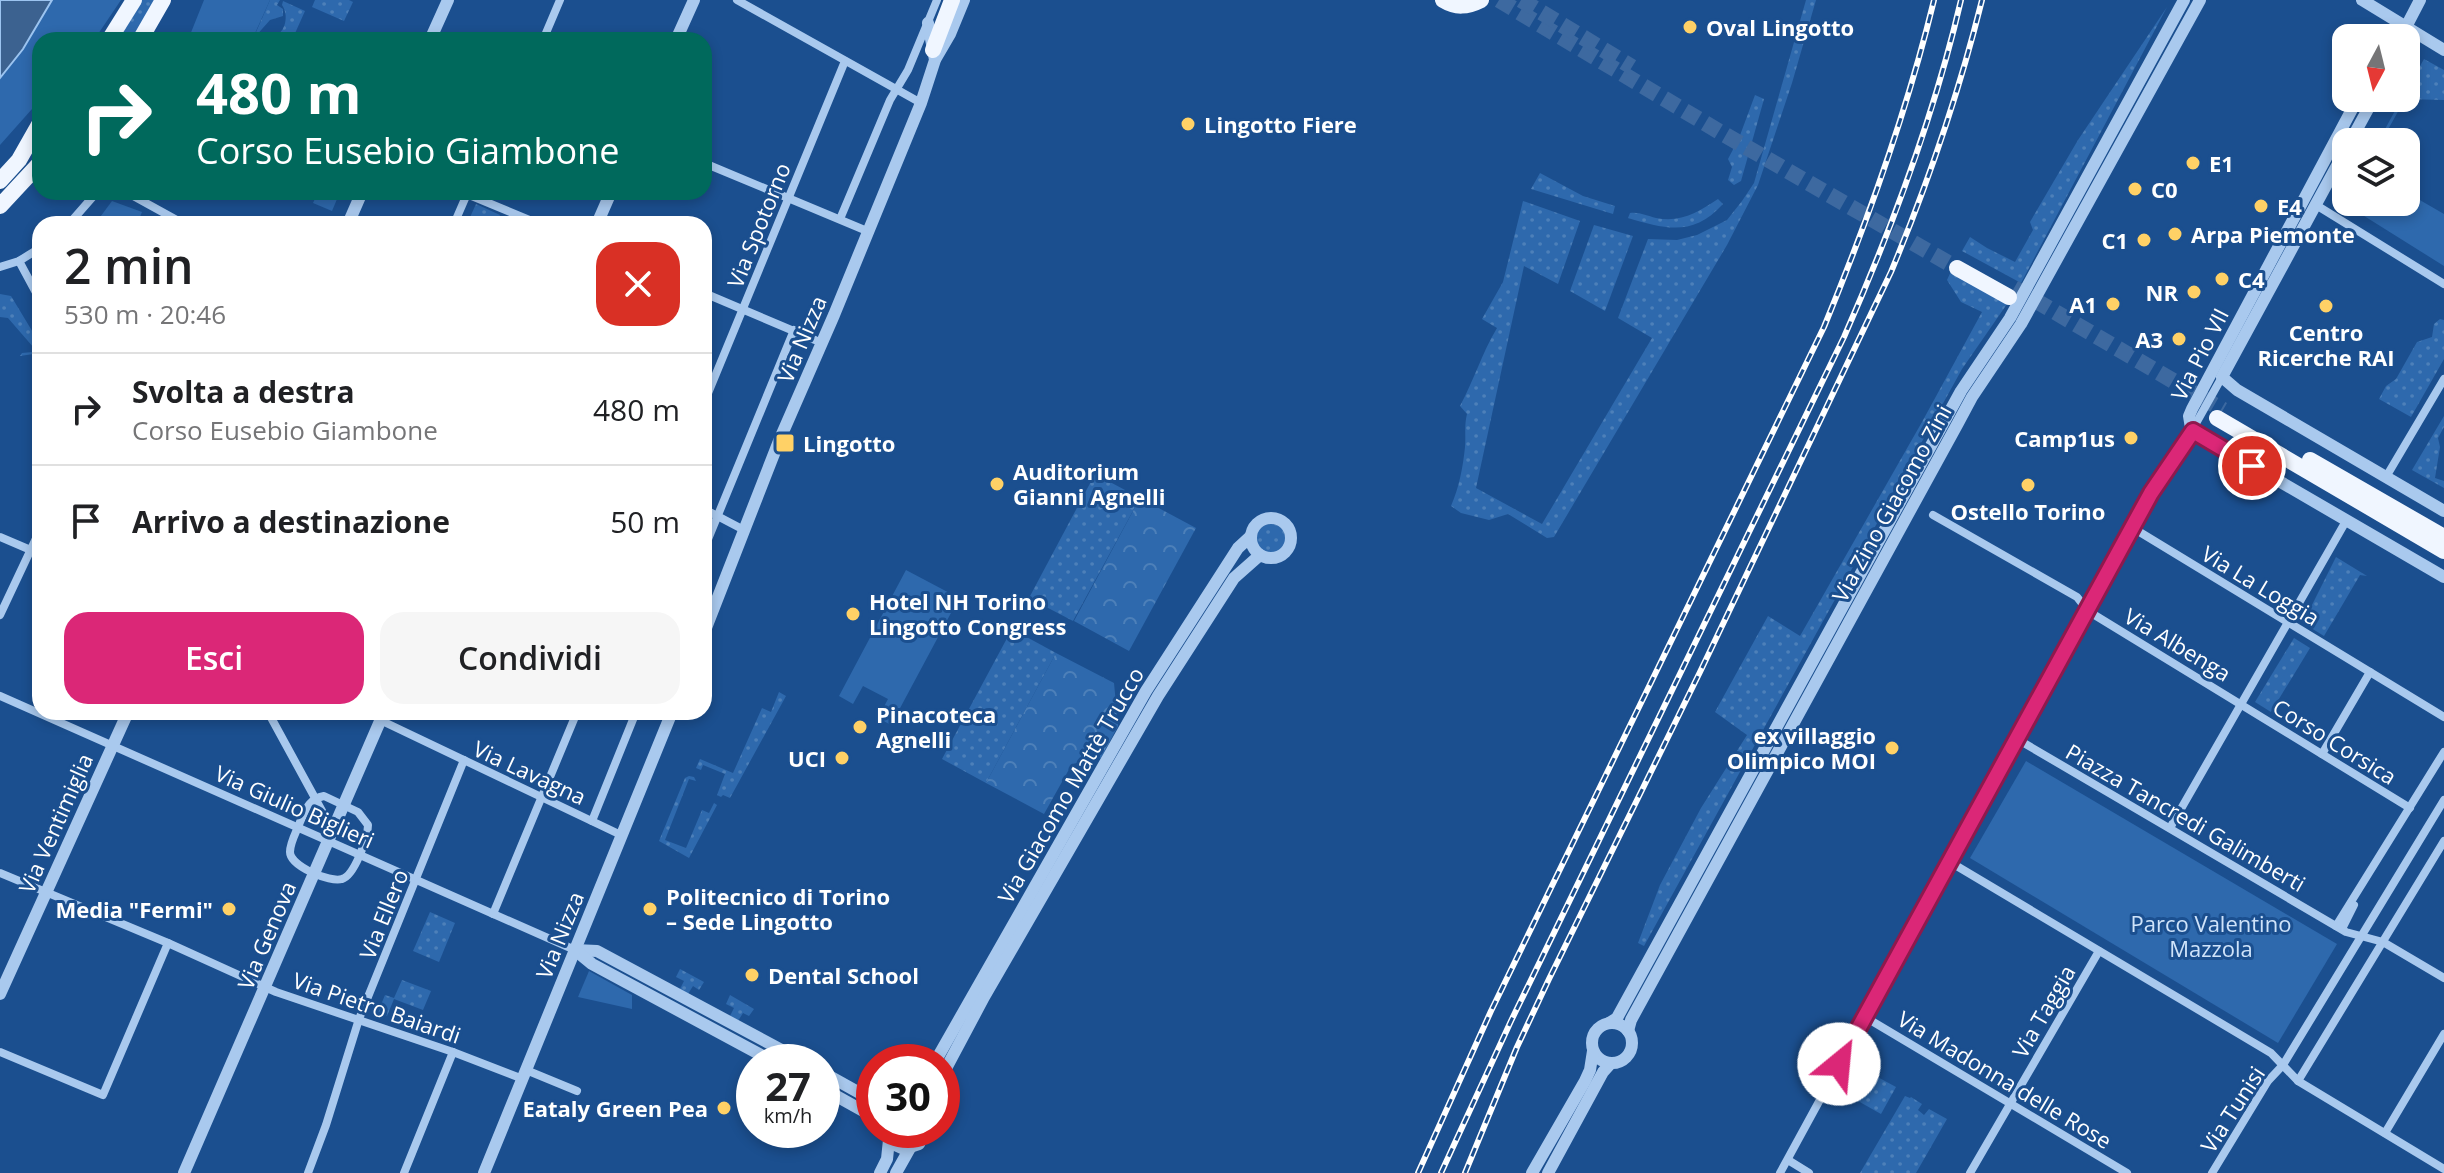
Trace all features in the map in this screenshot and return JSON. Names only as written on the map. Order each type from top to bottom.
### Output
[{"type":"main road","points":[[114,32],[134,0]]},
{"type":"main road","points":[[145,32],[163,0]]},
{"type":"main road","points":[[934,55],[952,0]]},
{"type":"main road","points":[[1443,0],[1462,6],[1481,0]]},
{"type":"main road","points":[[0,166],[32,131]]},
{"type":"main road","points":[[0,181],[19,160],[32,136]]},
{"type":"main road","points":[[0,206],[32,172]]},
{"type":"main road","points":[[1960,263],[2011,292]]},
{"type":"main road","points":[[2444,537],[2220,414],[2444,551]]},
{"type":"street","points":[[434,32],[448,0]]},
{"type":"street","points":[[546,32],[560,0]]},
{"type":"street","points":[[680,32],[694,0]]},
{"type":"street","points":[[737,0],[921,103]]},
{"type":"street","points":[[840,219],[937,0]]},
{"type":"street","name":"Via Nizza","points":[[712,612],[921,103],[934,55],[950,34],[964,0]]},
{"type":"street","name":"Via Zino Giacomo Zini","points":[[1609,1023],[1617,1018],[1961,391],[2010,318],[2184,0]]},
{"type":"street","name":"Via Zino Giacomo Zini","points":[[1628,1031],[1631,1020],[1972,397],[2021,324],[2200,0]]},
{"type":"street","points":[[2362,0],[2394,24]]},
{"type":"street","points":[[2409,24],[2420,0]]},
{"type":"street","name":"Via Nizza","points":[[928,23],[934,55]]},
{"type":"street","points":[[2420,39],[2444,50]]},
{"type":"street","name":"Via Spotorno","points":[[712,384],[845,61]]},
{"type":"street","name":"Via Pio VII","points":[[2193,431],[2189,424],[2192,409],[2351,112]]},
{"type":"street","points":[[712,166],[867,231]]},
{"type":"street","name":"Via Pio VII","points":[[2193,431],[2332,175]]},
{"type":"street","points":[[76,216],[90,200]]},
{"type":"street","points":[[140,200],[170,216]]},
{"type":"street","points":[[481,200],[520,216]]},
{"type":"street","points":[[2316,205],[2444,284]]},
{"type":"street","points":[[0,267],[32,253]]},
{"type":"street","points":[[19,261],[32,285]]},
{"type":"street","points":[[712,296],[815,340]]},
{"type":"street","points":[[712,531],[794,330]]},
{"type":"street","points":[[2222,377],[2237,390],[2444,511]]},
{"type":"street","points":[[2386,477],[2444,379]]},
{"type":"street","points":[[1780,1173],[2151,493],[2193,431],[2444,577]]},
{"type":"street","points":[[712,514],[744,530]]},
{"type":"street","name":"Via Albenga","points":[[1933,515],[2077,597],[2088,611],[2242,704]]},
{"type":"street","points":[[1267,519],[1281,521],[1290,531],[1291,544],[1284,555],[1275,559],[1260,555],[1253,547],[1251,536],[1257,524],[1267,519]]},
{"type":"street","name":"Via Albenga","points":[[2170,828],[2346,521]]},
{"type":"street","name":"Via La Loggia","points":[[2133,528],[2444,717]]},
{"type":"street","name":"Via Giacomo Mattè Trucco","points":[[945,1044],[1146,691],[1238,548],[1251,536]]},
{"type":"street","points":[[0,537],[30,549]]},
{"type":"street","points":[[0,615],[32,545]]},
{"type":"street","name":"Via Giacomo Mattè Trucco","points":[[959,1044],[1158,696],[1234,578],[1260,555]]},
{"type":"street","points":[[2322,754],[2370,672]]},
{"type":"street","name":"Via Giulio Biglieri","points":[[0,696],[32,710]]},
{"type":"street","name":"Corso Corsica","points":[[2242,704],[2410,808]]},
{"type":"street","name":"Via Giulio Biglieri","points":[[55,720],[298,828],[331,837],[359,854],[575,950]]},
{"type":"street","name":"Via Ventimiglia","points":[[0,994],[124,720]]},
{"type":"street","points":[[274,720],[316,798],[331,837]]},
{"type":"street","name":"Via Genova","points":[[184,1173],[380,720]]},
{"type":"street","name":"Via Lavagna","points":[[389,720],[464,760],[621,835]]},
{"type":"street","points":[[493,914],[574,720]]},
{"type":"street","points":[[592,821],[633,720]]},
{"type":"street","name":"Via Nizza","points":[[484,1173],[669,720]]},
{"type":"street","name":"Piazza Tancredi Galimberti","points":[[2017,739],[2339,928],[2383,942],[2444,978]]},
{"type":"street","name":"Corso Corsica","points":[[2339,928],[2444,752]]},
{"type":"street","name":"Via Ellero","points":[[309,1170],[359,1019],[464,760]]},
{"type":"street","points":[[327,796],[345,804],[358,812],[368,825],[367,838],[350,873],[343,879],[331,880],[296,864],[290,849],[309,804],[316,798],[327,796]]},
{"type":"street","points":[[2283,1065],[2444,800]]},
{"type":"street","points":[[2298,1081],[2444,841]]},
{"type":"street","points":[[1950,862],[2271,1053],[2298,1081],[2444,1169]]},
{"type":"street","name":"Via Pietro Baiardi","points":[[0,873],[265,987],[577,1091]]},
{"type":"street","points":[[0,1052],[103,1095],[168,943]]},
{"type":"street","points":[[575,950],[592,964],[741,1044]]},
{"type":"street","points":[[575,950],[597,951],[770,1044]]},
{"type":"street","name":"Via Taggia","points":[[1970,1173],[2099,951]]},
{"type":"street","name":"Via Madonna delle Rose","points":[[1865,1017],[2127,1173]]},
{"type":"street","points":[[1532,1173],[1590,1070],[1594,1034],[1609,1023],[1618,1024],[1628,1031],[1632,1041],[1630,1052],[1622,1060],[1611,1063],[1601,1060],[1593,1051]]},
{"type":"street","points":[[2385,1133],[2444,1034]]},
{"type":"street","points":[[404,1173],[453,1052]]},
{"type":"street","points":[[1548,1173],[1603,1072],[1611,1063]]},
{"type":"street","name":"Via Tunisi","points":[[2212,1173],[2268,1081],[2283,1065]]},
{"type":"street","points":[[880,1173],[887,1159],[887,1148]]},
{"type":"street","points":[[896,1173],[910,1148]]},
{"type":"street","points":[[1788,1160],[1809,1173]]},
{"type":"street","points":[[309,1170],[322,1173]]},
{"type":"green space","points":[[52,0],[121,0],[99,32],[33,32]]},
{"type":"green space","points":[[142,0],[156,0],[137,32],[122,32]]},
{"type":"green space","points":[[204,0],[270,0],[256,32],[191,32]]},
{"type":"green space","points":[[270,0],[280,0],[277,5],[283,9],[283,16],[270,20],[256,32]]},
{"type":"green space","points":[[315,0],[353,2],[344,21],[312,7]]},
{"type":"green space","points":[[1806,0],[1816,0],[1758,185],[1727,245],[1554,537],[1547,538],[1508,514],[1489,520],[1461,513],[1451,506],[1465,447],[1467,414],[1460,406],[1497,328],[1482,319],[1503,282],[1523,201],[1580,221],[1558,284],[1524,266],[1476,488],[1542,524],[1652,338],[1618,318],[1648,239],[1677,240],[1697,235],[1727,220],[1754,183]]},
{"type":"green space","points":[[283,1],[305,11],[296,32],[280,32],[285,23]]},
{"type":"green space","points":[[2167,7],[2021,283],[1962,251],[1970,237],[2015,262],[2033,230],[2030,222],[2078,140]]},
{"type":"green space","points":[[32,34],[32,109],[0,145],[0,78]]},
{"type":"green space","points":[[2424,59],[2444,70],[2444,100],[2420,99],[2420,66]]},
{"type":"green space","points":[[1755,95],[1764,99],[1741,181],[1734,185],[1728,180],[1732,167],[1728,159]]},
{"type":"green space","points":[[2394,112],[2398,112],[2389,128],[2386,128]]},
{"type":"green space","points":[[1540,173],[1583,196],[1615,206],[1613,214],[1531,189]]},
{"type":"green space","points":[[1718,199],[1723,204],[1712,215],[1690,226],[1667,227],[1628,218],[1630,213],[1634,213],[1665,219],[1681,218]]},
{"type":"green space","points":[[314,200],[337,200],[332,211],[313,203]]},
{"type":"green space","points":[[2420,200],[2444,214],[2444,266],[2364,216],[2420,216]]},
{"type":"green space","points":[[112,201],[142,212],[140,216],[101,216]]},
{"type":"green space","points":[[476,204],[500,215],[500,216],[471,216]]},
{"type":"green space","points":[[1594,225],[1633,236],[1605,311],[1570,291]]},
{"type":"green space","points":[[1953,267],[2007,304],[1962,369],[1644,946],[1638,943],[1660,885],[1701,808],[1747,735],[1715,712],[1768,616],[1800,636],[1982,312],[1961,302],[1947,280]]},
{"type":"green space","points":[[0,294],[11,296],[32,331],[32,346],[8,318],[0,317]]},
{"type":"green space","points":[[2440,319],[2444,320],[2444,359],[2411,417],[2379,399],[2386,386],[2396,379],[2417,342],[2432,337],[2434,324]]},
{"type":"green space","points":[[2444,416],[2444,427],[2438,438],[2440,447],[2435,478],[2444,481],[2444,488],[2412,470]]},
{"type":"green space","points":[[1095,474],[1140,498],[1073,621],[1029,598]]},
{"type":"green space","points":[[1140,498],[1196,528],[1129,651],[1074,621]]},
{"type":"green space","points":[[1271,524],[1282,528],[1286,539],[1282,550],[1271,554],[1260,550],[1256,539],[1260,528]]},
{"type":"green space","points":[[2336,557],[2367,576],[2360,575],[2324,636],[2303,623]]},
{"type":"green space","points":[[906,570],[959,598],[891,725],[878,718],[888,699],[863,686],[853,704],[839,696]]},
{"type":"green space","points":[[1012,629],[1056,653],[986,783],[942,759]]},
{"type":"green space","points":[[2294,638],[2310,648],[2271,712],[2255,702]]},
{"type":"green space","points":[[1056,653],[1114,683],[1118,726],[1101,758],[1072,764],[1044,814],[986,783]]},
{"type":"green space","points":[[779,692],[786,696],[730,798],[717,795],[725,774],[703,765],[701,770],[696,768],[700,759],[733,773],[762,708],[771,712]]},
{"type":"green space","name":"Parco Valentino Mazzola","points":[[2026,761],[2337,944],[2278,1043],[1970,858]]},
{"type":"green space","points":[[689,776],[696,781],[689,779],[665,840],[686,848],[702,810],[709,813],[714,803],[717,805],[689,858],[659,841],[685,778]]},
{"type":"green space","points":[[430,912],[455,923],[439,962],[413,951]]},
{"type":"green space","points":[[680,969],[704,982],[699,990],[693,986],[688,994],[680,989],[684,981],[676,977]]},
{"type":"green space","points":[[589,971],[632,995],[632,1009],[578,997]]},
{"type":"green space","points":[[402,980],[431,991],[423,1010],[394,999],[387,1016],[378,1012],[385,995],[394,998]]},
{"type":"green space","points":[[730,995],[754,1009],[749,1016],[743,1013],[738,1021],[730,1016],[734,1008],[726,1004]]},
{"type":"green space","points":[[1872,1074],[1896,1087],[1881,1114],[1858,1101]]},
{"type":"green space","points":[[1905,1096],[1922,1104],[1918,1110],[1924,1115],[1929,1109],[1947,1119],[1916,1173],[1860,1173]]},
{"type":"shaded area","points":[[0,0],[52,0],[23,49],[0,78]]},
{"type":"tunnel","points":[[1499,0],[1957,268]]},
{"type":"tunnel","points":[[1521,0],[1632,67]]},
{"type":"tunnel","points":[[2014,288],[2223,410]]},
{"type":"railway","points":[[1418,1173],[1491,1011],[1824,327],[1885,165],[1912,83],[1934,0]]},
{"type":"railway","points":[[1441,1173],[1511,1021],[1844,337],[1910,172],[1938,87],[1961,0]]},
{"type":"railway","points":[[1465,1173],[1549,979],[1891,272],[1942,138],[1982,0]]},
{"type":"place","name":"Oval Lingotto","points":[[1690,27]]},
{"type":"place","name":"Lingotto Fiere","points":[[1188,124]]},
{"type":"place","name":"E1","points":[[2193,163]]},
{"type":"place","name":"C0","points":[[2135,189]]},
{"type":"place","name":"E4","points":[[2261,206]]},
{"type":"place","name":"Arpa Piemonte","points":[[2175,234]]},
{"type":"place","name":"C1","points":[[2144,240]]},
{"type":"place","name":"C4","points":[[2222,279]]},
{"type":"place","name":"NR","points":[[2194,292]]},
{"type":"place","name":"A1","points":[[2113,304]]},
{"type":"place","name":"Centro Ricerche RAI","points":[[2326,306]]},
{"type":"place","name":"A3","points":[[2179,339]]},
{"type":"place","name":"Camp1us","points":[[2131,438]]},
{"type":"place","name":"Lingotto","points":[[785,443]]},
{"type":"place","name":"Auditorium Gianni Agnelli","points":[[997,484]]},
{"type":"place","name":"Ostello Torino","points":[[2028,485]]},
{"type":"place","name":"Hotel NH Torino Lingotto Congress","points":[[853,614]]},
{"type":"place","name":"Pinacoteca Agnelli","points":[[860,727]]},
{"type":"place","name":"ex villaggio Olimpico MOI","points":[[1892,748]]},
{"type":"place","name":"UCI","points":[[842,758]]},
{"type":"place","name":"Media \"Fermi\"","points":[[229,909]]},
{"type":"place","name":"Politecnico di Torino – Sede Lingotto","points":[[650,909]]},
{"type":"place","name":"Dental School","points":[[752,975]]},
{"type":"place","name":"Eataly Green Pea","points":[[724,1108]]},
{"type":"route","points":[[1839,1064],[2151,493],[2193,431],[2252,466]]}]
